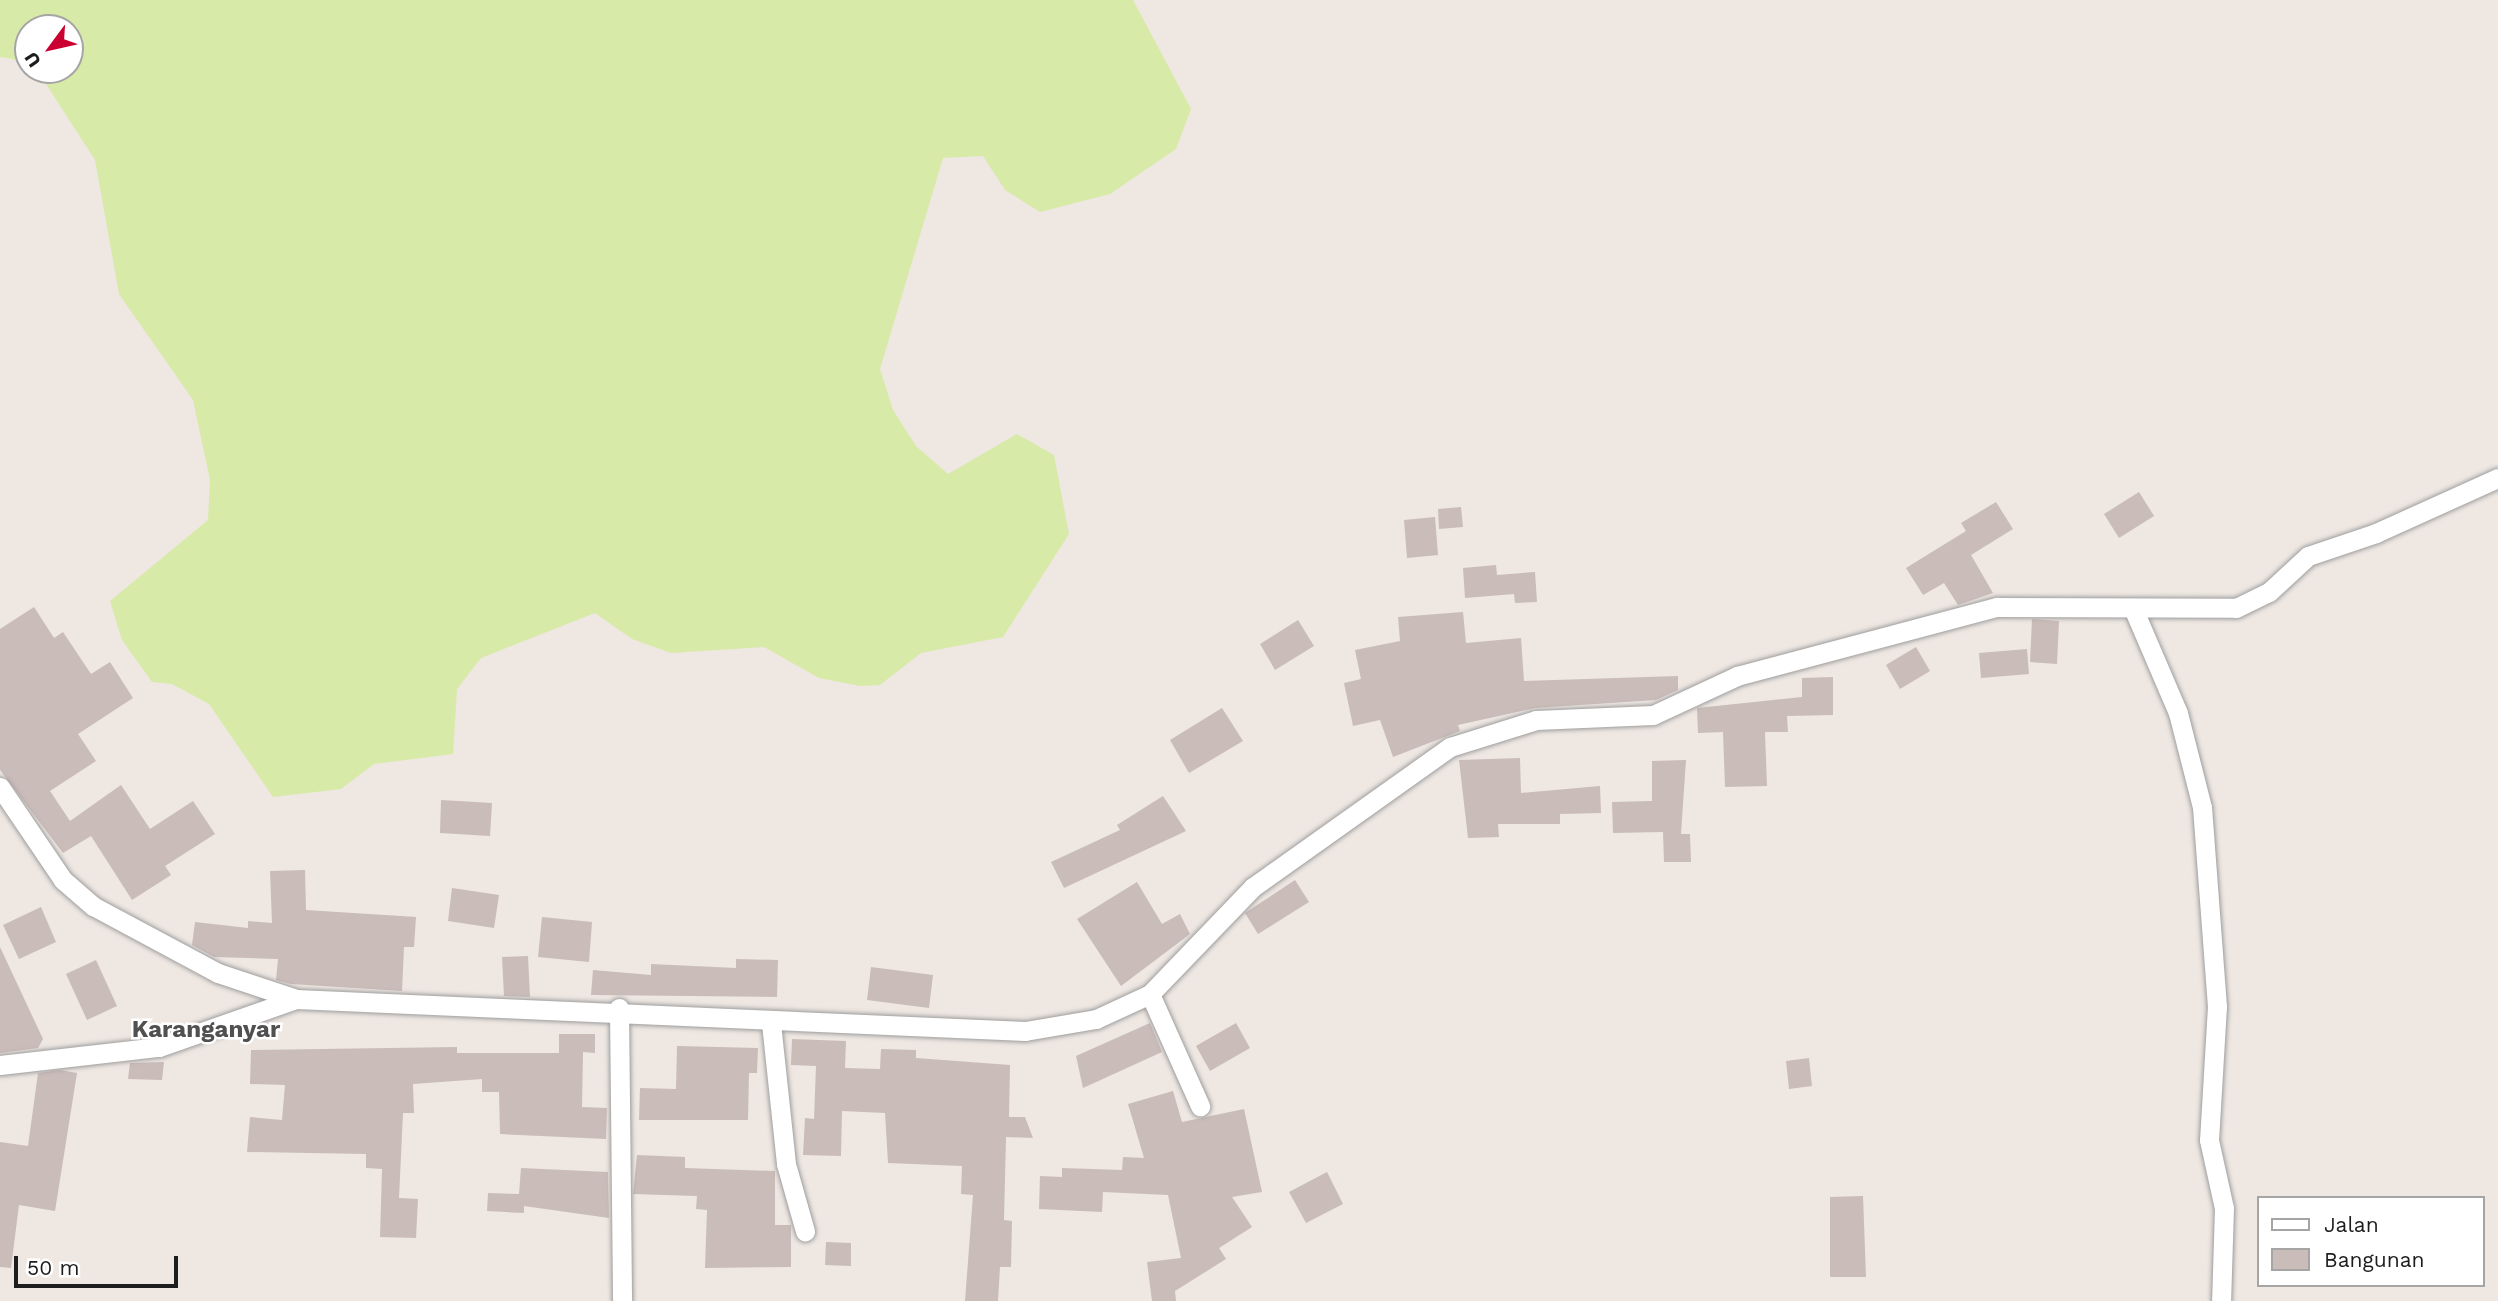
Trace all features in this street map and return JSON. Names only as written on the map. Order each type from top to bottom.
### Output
[{"type":"street","points":[[0,787],[57,872],[93,906],[218,973],[296,999],[367,1007],[619,1008],[771,1024],[871,1021],[1025,1031],[1096,1019],[1150,993],[1253,887],[1451,747],[1536,720],[1653,715],[1737,676],[1997,607],[2216,611],[2256,601],[2308,555],[2376,533],[2498,478]]},
{"type":"street","points":[[2133,608],[2179,713],[2202,807],[2217,1019],[2209,1140],[2224,1208],[2221,1301]]},
{"type":"street","points":[[1150,993],[1200,1107]]},
{"type":"street","points":[[0,1065],[159,1047],[296,999]]},
{"type":"street","points":[[619,1008],[622,1301]]},
{"type":"street","points":[[771,1024],[786,1164],[805,1231]]},
{"type":"green space","points":[[0,0],[1133,0],[1191,109],[1176,149],[1110,194],[1040,212],[1005,190],[983,156],[943,158],[880,369],[893,410],[916,446],[948,474],[1017,434],[1054,455],[1069,534],[1003,637],[921,653],[880,685],[860,686],[819,678],[764,647],[671,653],[632,639],[595,613],[481,658],[457,689],[453,754],[374,764],[341,789],[273,797],[209,704],[172,684],[152,682],[122,640],[110,601],[208,520],[210,480],[193,400],[119,294],[95,160],[46,84],[84,84],[84,14],[14,14],[13,59],[0,57]]},
{"type":"building","points":[[2139,492],[2154,516],[2119,538],[2104,514]]},
{"type":"building","points":[[1996,502],[2013,529],[1971,555],[1993,593],[1958,605],[1944,583],[1923,595],[1906,568],[1966,531],[1961,523]]},
{"type":"building","points":[[1461,507],[1463,527],[1439,529],[1438,509]]},
{"type":"building","points":[[1435,517],[1438,555],[1407,558],[1404,520]]},
{"type":"building","points":[[1496,565],[1497,575],[1535,572],[1537,602],[1515,603],[1514,594],[1465,598],[1463,568]]},
{"type":"building","points":[[34,607],[54,638],[63,632],[91,674],[110,662],[133,698],[78,734],[96,761],[50,791],[70,821],[121,785],[150,829],[193,801],[215,834],[165,866],[171,875],[132,900],[91,836],[63,853],[0,770],[0,629]]},
{"type":"building","points":[[1463,612],[1466,643],[1521,638],[1524,681],[1678,676],[1678,690],[1656,700],[1535,708],[1458,725],[1460,731],[1393,757],[1380,720],[1353,726],[1344,683],[1361,679],[1355,650],[1400,641],[1398,617]]},
{"type":"building","points":[[2032,619],[2059,621],[2057,664],[2030,662]]},
{"type":"building","points":[[1298,620],[1314,646],[1275,670],[1260,644]]},
{"type":"building","points":[[1916,647],[1930,671],[1900,689],[1886,665]]},
{"type":"building","points":[[2027,649],[2029,674],[1981,678],[1979,653]]},
{"type":"building","points":[[1833,677],[1833,715],[1787,716],[1788,732],[1765,732],[1767,786],[1725,787],[1723,732],[1698,733],[1697,708],[1802,697],[1802,678]]},
{"type":"building","points":[[1222,708],[1243,741],[1189,773],[1170,740]]},
{"type":"building","points":[[1520,758],[1521,793],[1600,786],[1601,813],[1560,814],[1560,824],[1498,824],[1499,837],[1468,838],[1459,760]]},
{"type":"building","points":[[1686,760],[1681,834],[1690,834],[1691,862],[1664,862],[1663,832],[1613,833],[1612,802],[1652,801],[1652,761]]},
{"type":"building","points":[[1163,796],[1186,831],[1064,888],[1051,862],[1120,830],[1117,825]]},
{"type":"building","points":[[441,800],[492,803],[490,836],[440,833]]},
{"type":"building","points":[[305,870],[306,910],[416,917],[414,947],[404,947],[402,991],[291,984],[276,980],[278,959],[214,957],[192,945],[195,922],[248,928],[248,921],[272,923],[270,871]]},
{"type":"building","points":[[1295,880],[1309,902],[1258,934],[1245,913]]},
{"type":"building","points":[[1137,882],[1162,924],[1180,914],[1190,934],[1121,986],[1077,919]]},
{"type":"building","points":[[452,888],[499,895],[494,928],[448,921]]},
{"type":"building","points":[[41,907],[56,942],[19,959],[3,925]]},
{"type":"building","points":[[542,917],[592,922],[589,962],[538,957]]},
{"type":"building","points":[[0,947],[43,1039],[38,1048],[0,1053]]},
{"type":"building","points":[[528,956],[530,997],[504,996],[502,957]]},
{"type":"building","points":[[736,959],[778,960],[777,997],[591,995],[593,970],[651,975],[651,964],[736,968]]},
{"type":"building","points":[[96,960],[117,1006],[87,1020],[66,974]]},
{"type":"building","points":[[871,967],[933,975],[929,1008],[867,1000]]},
{"type":"building","points":[[1150,1023],[1162,1052],[1083,1088],[1076,1056]]},
{"type":"building","points":[[1236,1023],[1250,1048],[1210,1071],[1196,1046]]},
{"type":"building","points":[[559,1034],[595,1034],[595,1053],[583,1052],[582,1107],[607,1108],[606,1139],[500,1134],[499,1092],[482,1092],[482,1079],[413,1084],[414,1113],[403,1113],[399,1198],[418,1199],[416,1238],[380,1237],[382,1169],[366,1168],[366,1154],[247,1152],[250,1117],[282,1120],[285,1085],[250,1084],[251,1050],[457,1047],[457,1053],[559,1053]]},
{"type":"building","points":[[792,1039],[846,1041],[845,1068],[880,1069],[881,1049],[916,1050],[916,1058],[1010,1065],[1009,1117],[1025,1117],[1033,1138],[1006,1137],[1004,1220],[1012,1221],[1011,1267],[1000,1267],[998,1301],[965,1301],[973,1195],[961,1194],[962,1166],[888,1163],[885,1113],[842,1111],[841,1156],[803,1155],[805,1118],[814,1119],[816,1066],[791,1065]]},
{"type":"building","points":[[677,1046],[758,1048],[757,1073],[749,1073],[748,1120],[639,1120],[640,1088],[676,1089]]},
{"type":"building","points":[[1809,1058],[1812,1086],[1789,1089],[1786,1061]]},
{"type":"building","points":[[164,1062],[162,1080],[128,1079],[130,1063]]},
{"type":"building","points":[[60,1070],[77,1073],[55,1211],[19,1205],[11,1268],[0,1267],[0,1142],[28,1146],[38,1073]]},
{"type":"building","points":[[1173,1091],[1182,1122],[1244,1109],[1262,1192],[1232,1197],[1252,1227],[1219,1248],[1226,1259],[1175,1291],[1176,1301],[1152,1301],[1147,1262],[1181,1258],[1168,1195],[1103,1192],[1102,1212],[1039,1209],[1040,1176],[1062,1177],[1062,1168],[1122,1170],[1123,1157],[1144,1158],[1128,1104]]},
{"type":"building","points":[[637,1155],[685,1157],[685,1168],[775,1171],[775,1225],[791,1225],[791,1267],[705,1268],[707,1210],[696,1209],[697,1196],[633,1194]]},
{"type":"building","points":[[521,1168],[608,1172],[609,1218],[524,1206],[524,1213],[487,1211],[488,1193],[519,1194]]},
{"type":"building","points":[[1327,1172],[1343,1204],[1306,1223],[1289,1192]]},
{"type":"building","points":[[1863,1196],[1866,1277],[1830,1277],[1830,1197]]},
{"type":"building","points":[[826,1242],[851,1243],[851,1266],[825,1265]]},
{"type":"district","name":"Karanganyar","points":[[206,1030]]}]
